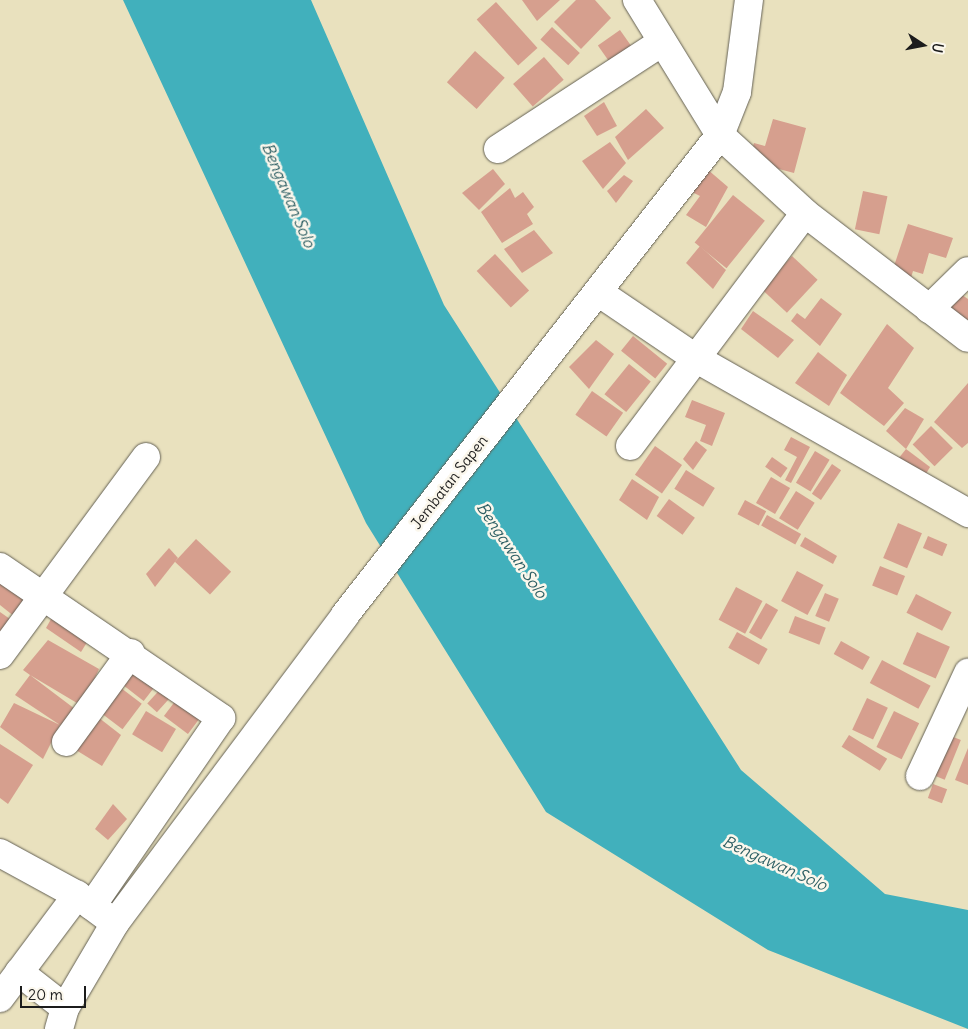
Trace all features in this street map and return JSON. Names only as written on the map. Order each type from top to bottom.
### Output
[{"type":"street","points":[[637,0],[720,134],[805,213],[968,338]]},
{"type":"street","name":"Jembatan Sapen","points":[[62,1018],[114,923],[249,740],[345,614],[554,350],[720,134],[736,98],[749,0]]},
{"type":"street","points":[[498,149],[662,42]]},
{"type":"street","points":[[630,446],[805,213]]},
{"type":"street","points":[[929,309],[968,272]]},
{"type":"street","points":[[598,292],[697,359],[968,513]]},
{"type":"street","points":[[0,655],[146,457]]},
{"type":"street","points":[[0,567],[131,653],[249,740]]},
{"type":"street","points":[[66,742],[131,653]]},
{"type":"street","points":[[920,776],[968,673]]},
{"type":"street","points":[[0,998],[19,972],[84,900],[221,718]]},
{"type":"street","points":[[0,853],[84,900],[114,923]]},
{"type":"street","points":[[19,972],[62,1018]]},
{"type":"water","name":"Bengawan Solo","points":[[123,0],[311,0],[444,305],[741,770],[885,894],[968,910],[968,1029],[768,950],[546,812],[366,523]]},
{"type":"building","points":[[522,0],[560,0],[537,21]]},
{"type":"building","points":[[576,0],[595,0],[611,18],[581,49],[554,22]]},
{"type":"building","points":[[496,2],[537,48],[518,65],[477,19]]},
{"type":"building","points":[[552,27],[580,53],[568,65],[540,39]]},
{"type":"building","points":[[620,30],[631,46],[609,61],[598,45]]},
{"type":"building","points":[[475,51],[505,78],[477,109],[447,82]]},
{"type":"building","points":[[544,57],[564,80],[533,107],[513,84]]},
{"type":"building","points":[[604,102],[617,126],[597,136],[584,116]]},
{"type":"building","points":[[646,109],[664,128],[628,160],[615,137]]},
{"type":"building","points":[[773,119],[806,128],[794,173],[749,161],[754,143],[765,146]]},
{"type":"building","points":[[610,142],[626,163],[603,189],[582,161]]},
{"type":"building","points":[[493,169],[505,184],[479,210],[462,193]]},
{"type":"building","points":[[707,169],[728,187],[706,227],[686,215],[700,196],[692,192]]},
{"type":"building","points":[[624,175],[633,181],[616,203],[607,191]]},
{"type":"building","points":[[510,188],[515,198],[523,192],[534,207],[527,214],[533,224],[502,243],[481,212]]},
{"type":"building","points":[[863,191],[887,196],[879,234],[855,229]]},
{"type":"building","points":[[733,195],[765,221],[726,268],[695,242]]},
{"type":"building","points":[[908,224],[953,238],[946,258],[929,253],[923,274],[913,271],[910,281],[891,275]]},
{"type":"building","points":[[534,230],[553,253],[522,273],[504,249]]},
{"type":"building","points":[[700,246],[726,270],[713,289],[686,263]]},
{"type":"building","points":[[495,254],[529,291],[511,308],[477,271]]},
{"type":"building","points":[[792,256],[818,280],[787,313],[761,289]]},
{"type":"building","points":[[956,291],[968,299],[968,330],[944,311]]},
{"type":"building","points":[[821,298],[842,314],[820,346],[791,321],[797,313],[805,319]]},
{"type":"building","points":[[753,311],[794,340],[778,358],[741,329]]},
{"type":"building","points":[[887,324],[914,348],[888,388],[904,403],[884,426],[840,393]]},
{"type":"building","points":[[633,336],[667,364],[655,378],[621,351]]},
{"type":"building","points":[[596,340],[614,354],[589,389],[569,367]]},
{"type":"building","points":[[818,352],[847,375],[829,406],[795,383]]},
{"type":"building","points":[[629,364],[651,382],[626,412],[604,394]]},
{"type":"building","points":[[968,383],[968,443],[962,448],[934,422]]},
{"type":"building","points":[[592,391],[623,413],[606,437],[575,415]]},
{"type":"building","points":[[692,400],[725,413],[712,446],[700,441],[706,425],[685,417]]},
{"type":"building","points":[[905,408],[924,419],[906,449],[886,431]]},
{"type":"building","points":[[931,426],[953,448],[935,466],[913,444]]},
{"type":"building","points":[[791,437],[810,447],[791,483],[785,480],[797,457],[784,450]]},
{"type":"building","points":[[696,441],[707,450],[693,470],[683,459]]},
{"type":"building","points":[[655,446],[682,465],[662,494],[635,475]]},
{"type":"building","points":[[906,449],[930,467],[917,489],[891,468]]},
{"type":"building","points":[[815,451],[830,460],[811,491],[796,483]]},
{"type":"building","points":[[772,457],[788,468],[781,478],[765,467]]},
{"type":"building","points":[[832,464],[841,470],[821,500],[812,494]]},
{"type":"building","points":[[686,470],[715,488],[703,507],[674,489]]},
{"type":"building","points":[[771,477],[790,488],[775,514],[756,503]]},
{"type":"building","points":[[632,479],[659,497],[647,520],[619,500]]},
{"type":"building","points":[[796,491],[815,503],[798,530],[779,518]]},
{"type":"building","points":[[669,499],[695,518],[683,535],[657,516]]},
{"type":"building","points":[[745,500],[766,511],[759,525],[737,514]]},
{"type":"building","points":[[767,515],[801,534],[795,544],[761,525]]},
{"type":"building","points":[[898,523],[922,533],[907,568],[883,558]]},
{"type":"building","points":[[928,536],[947,544],[942,556],[923,548]]},
{"type":"building","points":[[805,537],[837,556],[833,564],[800,546]]},
{"type":"building","points":[[196,539],[231,572],[210,594],[175,562]]},
{"type":"building","points":[[169,548],[178,558],[155,587],[146,574]]},
{"type":"building","points":[[880,566],[905,576],[897,596],[872,585]]},
{"type":"building","points":[[797,571],[823,585],[808,615],[781,601]]},
{"type":"building","points":[[0,578],[28,595],[15,617],[0,605]]},
{"type":"building","points":[[736,587],[762,601],[745,634],[719,620]]},
{"type":"building","points":[[825,593],[839,599],[829,622],[815,616]]},
{"type":"building","points":[[916,594],[952,612],[942,631],[906,613]]},
{"type":"building","points":[[766,603],[778,610],[761,639],[749,632]]},
{"type":"building","points":[[0,612],[10,619],[0,634]]},
{"type":"building","points":[[55,612],[89,639],[81,652],[46,628]]},
{"type":"building","points":[[795,616],[826,628],[819,645],[789,633]]},
{"type":"building","points":[[737,632],[768,649],[759,665],[728,648]]},
{"type":"building","points":[[917,632],[950,647],[936,679],[903,664]]},
{"type":"building","points":[[48,640],[99,669],[82,706],[23,670]]},
{"type":"building","points":[[841,641],[870,657],[863,670],[834,654]]},
{"type":"building","points":[[882,660],[931,686],[918,709],[870,683]]},
{"type":"building","points":[[134,663],[158,682],[144,701],[119,682]]},
{"type":"building","points":[[30,675],[75,709],[65,728],[15,695]]},
{"type":"building","points":[[117,685],[142,704],[122,729],[98,711]]},
{"type":"building","points":[[164,685],[174,694],[157,712],[147,704]]},
{"type":"building","points":[[179,696],[203,714],[188,734],[164,716]]},
{"type":"building","points":[[867,698],[888,708],[873,739],[852,730]]},
{"type":"building","points":[[14,703],[60,725],[43,759],[0,727]]},
{"type":"building","points":[[146,711],[176,729],[162,752],[132,734]]},
{"type":"building","points":[[894,711],[919,723],[902,759],[876,747]]},
{"type":"building","points":[[94,714],[121,735],[102,766],[71,747]]},
{"type":"building","points":[[946,734],[961,740],[945,780],[930,774]]},
{"type":"building","points":[[849,735],[887,759],[880,771],[842,747]]},
{"type":"building","points":[[0,744],[33,765],[8,804],[0,798]]},
{"type":"building","points":[[968,748],[968,785],[955,780]]},
{"type":"building","points":[[933,784],[947,789],[942,803],[928,798]]},
{"type":"building","points":[[113,804],[127,819],[108,840],[95,829]]}]
